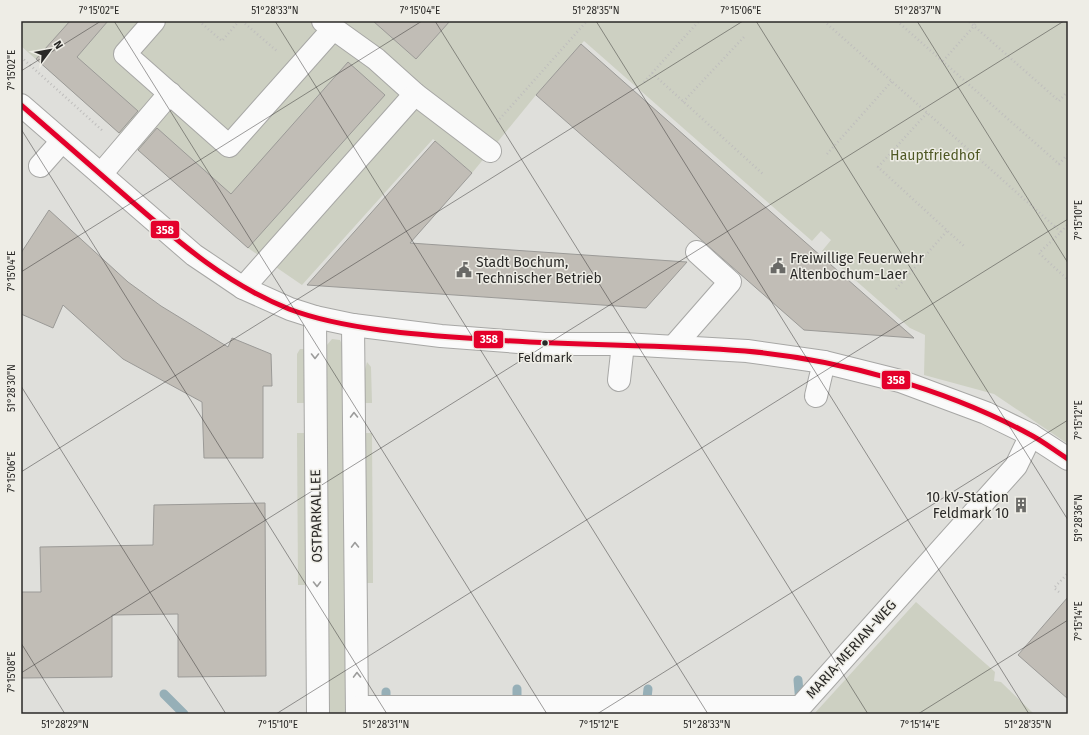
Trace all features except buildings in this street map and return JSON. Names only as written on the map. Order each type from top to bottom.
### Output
[{"type":"street","points":[[154,21],[125,54],[229,146],[298,69],[328,25],[376,59],[415,94],[485,146]]},
{"type":"street","points":[[101,174],[170,93]]},
{"type":"street","points":[[244,288],[415,94]]},
{"type":"street","points":[[21,105],[194,255],[244,288],[290,309],[315,317],[353,325],[441,336],[545,344],[623,344],[674,346],[747,351],[824,362],[900,381],[986,412],[1031,435],[1068,459]]},
{"type":"street","points":[[40,166],[62,141]]},
{"type":"street","points":[[674,346],[730,282],[696,252]]},
{"type":"street","name":"OSTPARKALLEE","points":[[315,317],[318,714]]},
{"type":"street","points":[[353,325],[357,711]]},
{"type":"street","points":[[619,380],[623,344]]},
{"type":"street","points":[[816,396],[824,362]]},
{"type":"street","name":"MARIA-MERIAN-WEG","points":[[357,711],[800,706],[1016,466],[1031,435]]},
{"type":"path","points":[[199,21],[222,41],[241,21],[298,69]]},
{"type":"path","points":[[485,146],[587,21]]},
{"type":"path","points":[[644,82],[699,21]]},
{"type":"path","points":[[824,21],[1061,232]]},
{"type":"path","points":[[897,21],[1059,164],[1068,154]]},
{"type":"path","points":[[968,21],[1059,101],[1068,91]]},
{"type":"path","points":[[943,61],[978,21]]},
{"type":"path","points":[[683,102],[744,36]]},
{"type":"path","points":[[21,57],[122,149]]},
{"type":"path","points":[[652,73],[764,175]]},
{"type":"path","points":[[827,154],[892,81]]},
{"type":"path","points":[[927,113],[878,167],[965,247]]},
{"type":"path","points":[[1068,224],[1039,253],[1068,280]]},
{"type":"path","points":[[896,289],[947,231]]},
{"type":"path","points":[[1059,592],[1054,588],[1068,573]]},
{"type":"green space","name":"Hauptfriedhof","points":[[21,21],[1068,21],[1068,444],[994,394],[924,375],[925,335],[910,328],[822,251],[831,240],[821,231],[812,241],[584,41],[536,95],[472,173],[433,139],[302,285],[248,248],[21,46]]},
{"type":"green space","points":[[332,339],[340,340],[343,347],[348,714],[327,714],[324,359],[327,345]]},
{"type":"green space","points":[[300,349],[306,349],[307,403],[297,403],[297,354]]},
{"type":"green space","points":[[367,362],[371,367],[372,403],[362,403],[362,382]]},
{"type":"green space","points":[[297,433],[307,433],[309,585],[298,585]]},
{"type":"green space","points":[[362,433],[372,433],[373,583],[364,583]]},
{"type":"green space","points":[[916,602],[995,672],[994,681],[1001,682],[1034,714],[814,714]]},
{"type":"waterway","points":[[798,680],[800,704]]},
{"type":"waterway","points":[[517,689],[517,708]]},
{"type":"waterway","points":[[646,707],[648,689]]},
{"type":"waterway","points":[[386,692],[386,708]]},
{"type":"waterway","points":[[164,694],[184,714]]},
{"type":"transit line","name":"358","points":[[21,105],[148,216],[204,261],[244,287],[289,309],[311,316],[358,327],[409,333],[547,343],[679,347],[745,351],[817,361],[891,379],[963,403],[1029,434],[1068,459]]},
{"type":"place","name":"Freiwillige Feuerwehr Altenbochum-Laer","points":[[778,266]]},
{"type":"place","name":"Stadt Bochum, Technischer Betrieb","points":[[464,270]]},
{"type":"place","name":"Feldmark","points":[[545,343]]},
{"type":"place","name":"10 kV-Station Feldmark 10","points":[[1021,505]]}]
